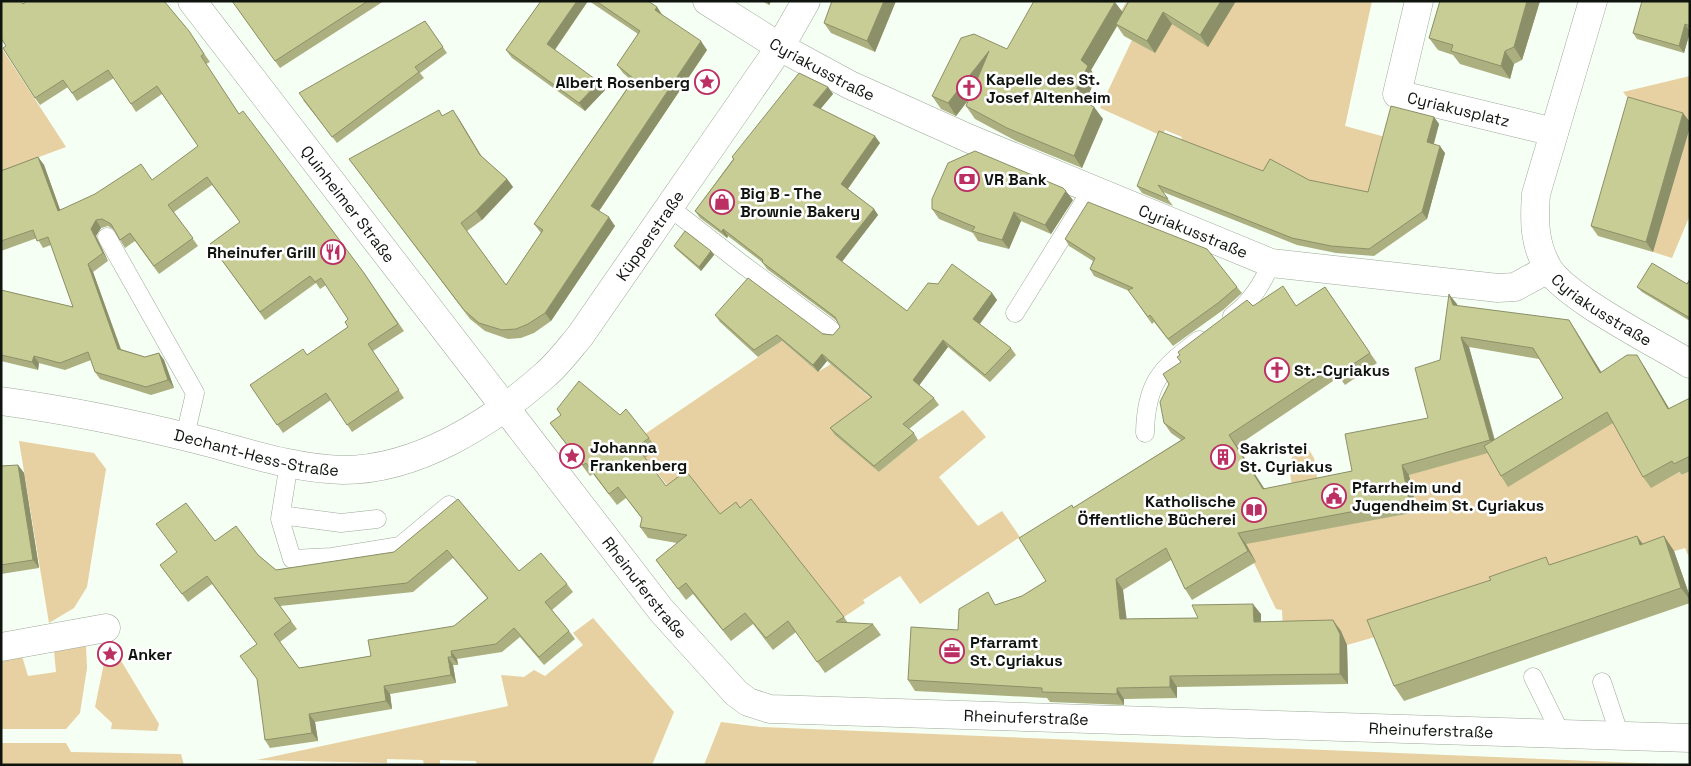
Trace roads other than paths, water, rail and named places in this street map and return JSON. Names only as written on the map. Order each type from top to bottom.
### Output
[{"type":"street","name":"Quinheimer Straße","points":[[192,1],[503,408]]},
{"type":"street","name":"Cyriakusstraße","points":[[707,1],[780,47],[850,85],[1092,189],[1271,263],[1498,288],[1516,287],[1548,269],[1562,285],[1580,298],[1690,364]]},
{"type":"street","name":"Küpperstraße","points":[[503,408],[546,374],[580,336],[780,47],[806,1]]},
{"type":"street","name":"Cyriakusplatz","points":[[1419,1],[1397,94],[1554,132]]},
{"type":"street","points":[[1548,269],[1539,247],[1534,223],[1536,194],[1593,1]]},
{"type":"street","name":"Dechant-Hess-Straße","points":[[1,401],[125,421],[311,468],[344,470],[378,466],[416,456],[454,438],[503,408]]},
{"type":"street","name":"Rheinuferstraße","points":[[503,408],[661,610],[736,693],[759,707],[780,710],[1690,738]]},
{"type":"street","points":[[1,646],[106,628]]},
{"type":"lane","points":[[1015,313],[1092,189]]},
{"type":"lane","points":[[669,207],[834,332]]},
{"type":"lane","points":[[107,236],[196,392],[185,436]]},
{"type":"lane","points":[[1144,433],[1145,411],[1150,390],[1171,361],[1241,309],[1264,280],[1271,263]]},
{"type":"lane","points":[[290,463],[281,515],[292,559],[313,558],[400,546],[448,504]]},
{"type":"lane","points":[[281,515],[341,523],[377,519]]},
{"type":"lane","points":[[1533,677],[1561,734]]},
{"type":"lane","points":[[1602,682],[1620,736]]},
{"type":"place","name":"Albert Rosenberg","points":[[707,82]]},
{"type":"place","name":"Kapelle des St. Josef Altenheim","points":[[969,88]]},
{"type":"place","name":"VR Bank","points":[[967,179]]},
{"type":"place","name":"Big B - The Brownie Bakery","points":[[722,202]]},
{"type":"place","name":"Rheinufer Grill","points":[[333,252]]},
{"type":"place","name":"St.-Cyriakus","points":[[1277,370]]},
{"type":"place","name":"Johanna Frankenberg","points":[[572,456]]},
{"type":"place","name":"Sakristei St. Cyriakus","points":[[1223,457]]},
{"type":"place","name":"Pfarrheim und Jugendheim St. Cyriakus","points":[[1334,496]]},
{"type":"place","name":"Katholische Öffentliche Bücherei","points":[[1254,510]]},
{"type":"place","name":"Pfarramt St. Cyriakus","points":[[952,651]]},
{"type":"place","name":"Anker","points":[[110,654]]}]
